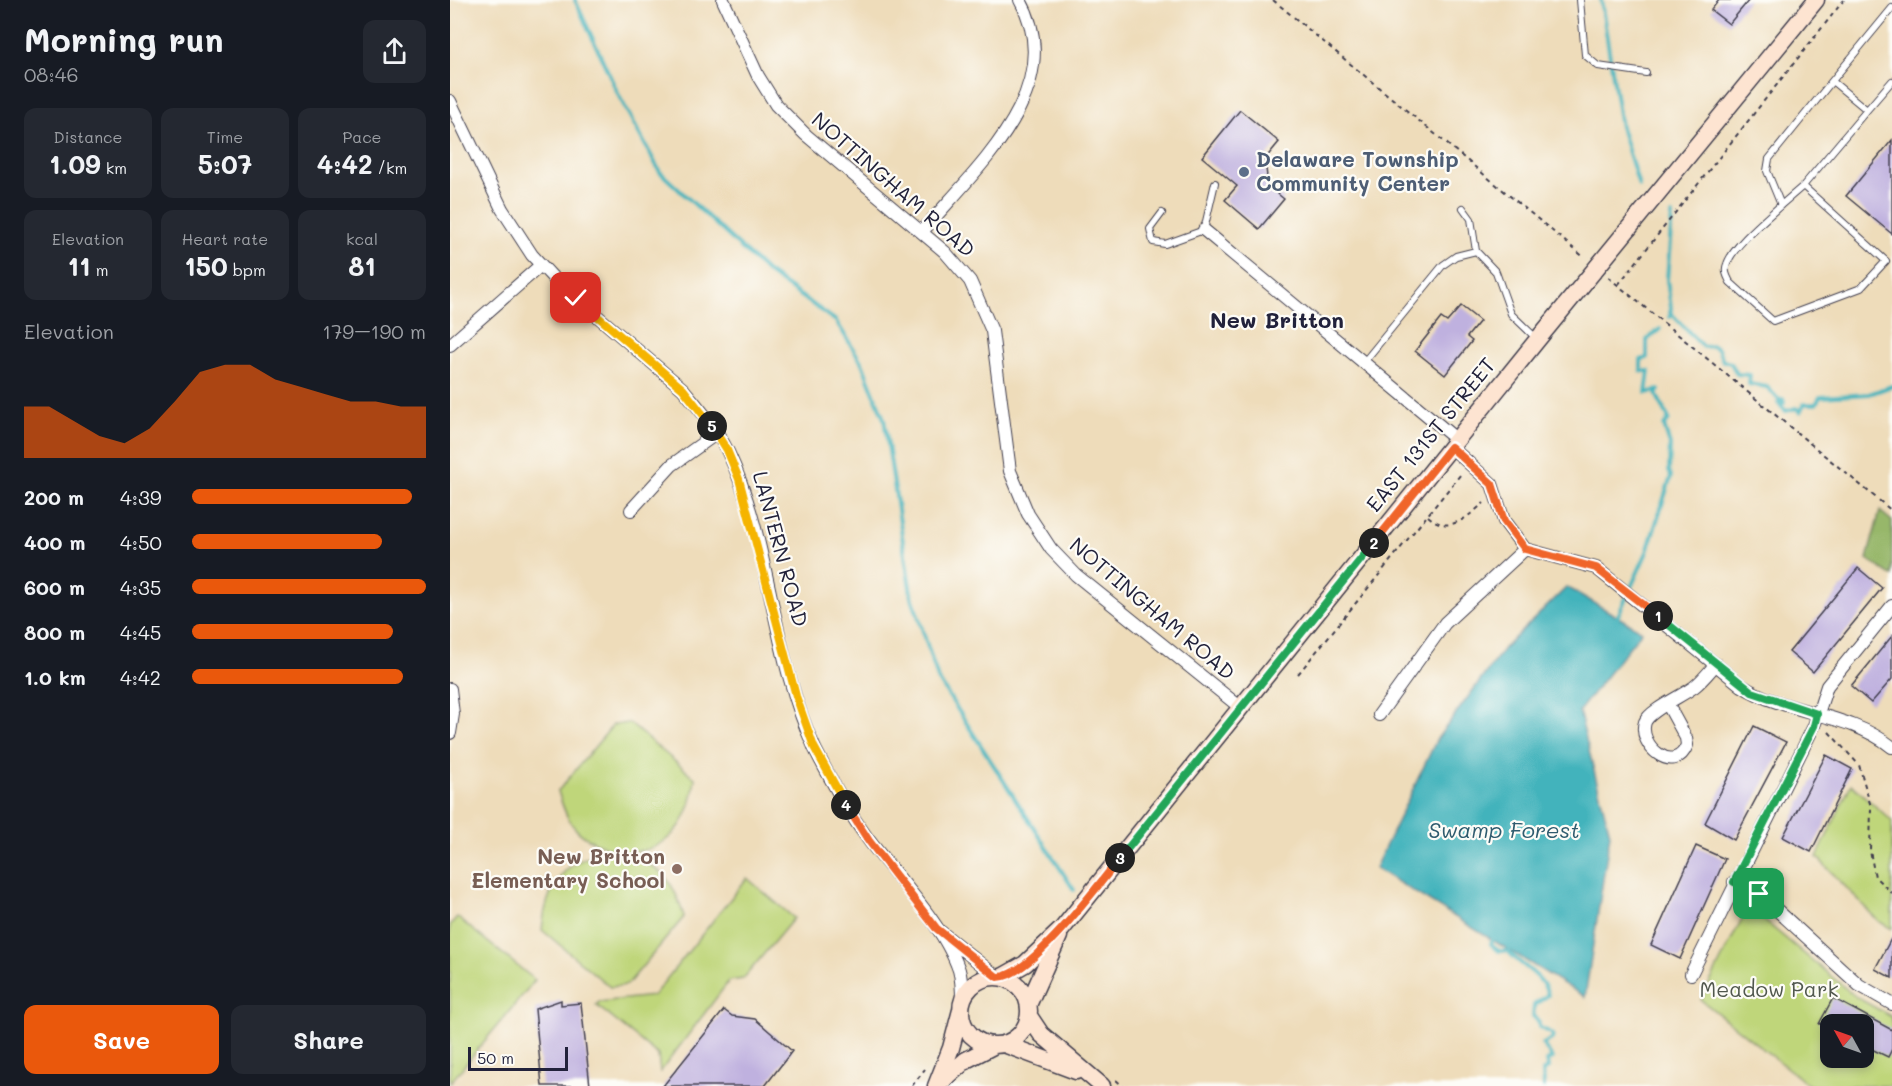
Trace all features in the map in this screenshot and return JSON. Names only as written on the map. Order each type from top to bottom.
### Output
[{"type":"street","name":"NOTTINGHAM ROAD","points":[[723,0],[759,76],[776,105],[806,135],[922,231],[962,270],[985,312],[996,358],[1010,471],[1028,514],[1043,538],[1076,575],[1241,708]]},
{"type":"street","points":[[922,231],[1008,130],[1026,98],[1032,69],[1032,40],[1030,24],[1020,0]]},
{"type":"street","name":"EAST 131ST STREET","points":[[999,977],[1025,964],[1062,929],[1538,339],[1816,0]]},
{"type":"street","name":"LANTERN ROAD","points":[[450,101],[502,209],[518,236],[541,265],[683,389],[717,434],[739,479],[796,696],[814,747],[842,801],[869,841],[936,928],[958,969],[962,1005]]},
{"type":"street","points":[[1204,230],[1364,362],[1454,443],[1492,484],[1504,521],[1525,549],[1582,562],[1609,577],[1742,686],[1761,697],[1865,728],[1892,747]]},
{"type":"street","points":[[450,345],[541,265]]},
{"type":"street","points":[[631,510],[672,465],[717,434]]},
{"type":"street","points":[[1379,715],[1445,623],[1525,549]]},
{"type":"street","points":[[1691,974],[1734,882],[1814,726],[1827,686],[1892,606]]},
{"type":"street","points":[[1668,705],[1695,687],[1716,664]]},
{"type":"street","points":[[450,689],[453,714],[450,733]]},
{"type":"street","points":[[1734,882],[1766,900],[1858,985],[1892,1004]]},
{"type":"street","name":"LANTERN ROAD","points":[[936,928],[999,977]]},
{"type":"street","name":"EAST 131ST STREET","points":[[1029,1009],[1062,929]]},
{"type":"street","points":[[937,1086],[951,1048],[962,1005],[975,984],[999,977],[1014,982],[1023,992],[1041,1034],[1088,1075]]},
{"type":"street","points":[[962,1005],[963,1023],[970,1035],[982,1043],[1000,1045],[1106,1080]]},
{"type":"street","points":[[937,1086],[966,1060],[1016,1038],[1025,1028],[1029,1009]]},
{"type":"lane","points":[[1580,0],[1585,55],[1602,67],[1646,73]]},
{"type":"lane","points":[[1781,205],[1767,171],[1769,159],[1892,8]]},
{"type":"lane","points":[[1832,81],[1867,110]]},
{"type":"lane","points":[[1803,186],[1886,261],[1861,288],[1773,321],[1730,282],[1726,275],[1726,266],[1734,253],[1803,186],[1892,81]]},
{"type":"lane","points":[[1162,213],[1150,229],[1153,242],[1165,244],[1204,230],[1215,183]]},
{"type":"lane","points":[[1463,208],[1471,219],[1476,251],[1496,272],[1511,314],[1538,339]]},
{"type":"lane","points":[[1364,362],[1443,265],[1456,256],[1476,251]]},
{"type":"path","points":[[1273,0],[1590,261]]},
{"type":"path","points":[[1618,285],[1844,0]]},
{"type":"path","points":[[1603,273],[1892,511]]},
{"type":"path","points":[[1298,674],[1471,463]]},
{"type":"path","points":[[1870,807],[1870,851],[1875,877],[1892,893]]},
{"type":"path","points":[[1106,1080],[1123,1086]]},
{"type":"green space","points":[[1880,511],[1892,521],[1892,576],[1867,559]]},
{"type":"green space","points":[[629,723],[695,778],[687,813],[675,832],[657,845],[645,850],[621,853],[646,863],[663,874],[675,891],[684,917],[627,985],[610,987],[542,930],[550,894],[563,874],[582,859],[598,854],[618,852],[578,832],[567,816],[558,791],[613,725]]},
{"type":"green space","points":[[1851,784],[1892,821],[1892,929],[1878,921],[1817,857]]},
{"type":"green space","points":[[747,878],[794,918],[743,979],[729,981],[660,1072],[658,1055],[596,1005],[599,1002],[653,996]]},
{"type":"green space","name":"Meadow Park","points":[[1748,907],[1856,997],[1892,1017],[1892,1086],[1810,1086],[1701,1000]]},
{"type":"green space","points":[[457,917],[535,980],[450,1083],[450,925]]},
{"type":"water","name":"Swamp Forest","points":[[1567,587],[1642,631],[1579,711],[1610,834],[1585,997],[1375,868],[1437,739],[1505,647]]},
{"type":"building","points":[[1719,0],[1749,0],[1729,24],[1711,10]]},
{"type":"building","name":"Delaware Township Community Center","points":[[1240,110],[1279,142],[1265,159],[1268,186],[1284,199],[1259,229],[1225,200],[1237,186],[1202,157]]},
{"type":"building","points":[[1892,140],[1892,234],[1846,196]]},
{"type":"building","points":[[1461,306],[1480,321],[1467,337],[1472,341],[1445,375],[1415,351],[1441,318],[1447,322]]},
{"type":"building","points":[[1858,568],[1882,588],[1813,672],[1789,652]]},
{"type":"building","points":[[1892,636],[1892,679],[1871,703],[1851,686]]},
{"type":"building","points":[[1754,726],[1786,742],[1734,840],[1705,823]]},
{"type":"building","points":[[1826,755],[1852,769],[1811,852],[1783,837]]},
{"type":"building","points":[[1696,846],[1725,859],[1680,959],[1651,945]]},
{"type":"building","points":[[1892,937],[1892,978],[1875,969]]},
{"type":"building","points":[[1833,998],[1862,1014],[1824,1014]]},
{"type":"building","points":[[561,1000],[561,1005],[581,1003],[590,1086],[542,1086],[535,1009]]},
{"type":"building","points":[[724,1010],[732,1016],[755,1019],[792,1051],[765,1086],[663,1086]]},
{"type":"building","points":[[1874,1020],[1892,1030],[1892,1049],[1888,1057],[1874,1050]]},
{"type":"waterway","points":[[575,0],[620,98],[660,172],[767,272],[836,321],[862,363],[884,419],[911,594],[938,679],[1074,890]]},
{"type":"waterway","points":[[1601,0],[1621,127],[1639,186]]},
{"type":"waterway","points":[[1670,317],[1667,280],[1672,215]]},
{"type":"waterway","points":[[1670,312],[1703,347],[1713,346],[1718,349],[1723,361],[1731,363],[1737,374],[1750,375],[1749,384],[1767,387],[1779,400],[1783,399],[1784,403],[1778,403],[1786,411],[1796,408],[1800,412],[1804,404],[1816,404],[1820,397],[1869,394],[1892,386]]},
{"type":"waterway","points":[[1616,620],[1647,552],[1671,476],[1669,471],[1670,445],[1664,426],[1669,419],[1656,394],[1659,390],[1646,393],[1649,371],[1641,371],[1641,360],[1647,358],[1647,340],[1660,329]]},
{"type":"waterway","points":[[1493,935],[1491,944],[1499,951],[1508,951],[1536,976],[1548,995],[1534,1005],[1533,1016],[1539,1022],[1539,1027],[1553,1034],[1552,1039],[1543,1044],[1552,1058],[1547,1061],[1548,1068],[1543,1071],[1544,1086]]},
{"type":"place","name":"Delaware Township Community Center","points":[[1244,172]]},
{"type":"place","name":"New Britton Elementary School","points":[[677,869]]},
{"type":"district","name":"New Britton","points":[[1277,320]]},
{"type":"route","points":[[576,298],[650,358],[683,389],[699,408],[727,450],[749,511],[796,696],[814,747],[826,771],[842,801],[869,841],[936,928],[997,977],[1002,977],[1025,964],[1062,929],[1451,447],[1486,476],[1492,484],[1497,493],[1504,521],[1516,540],[1525,549],[1582,562],[1596,568],[1742,686],[1769,700],[1817,714],[1814,726],[1734,882],[1759,894]]}]
